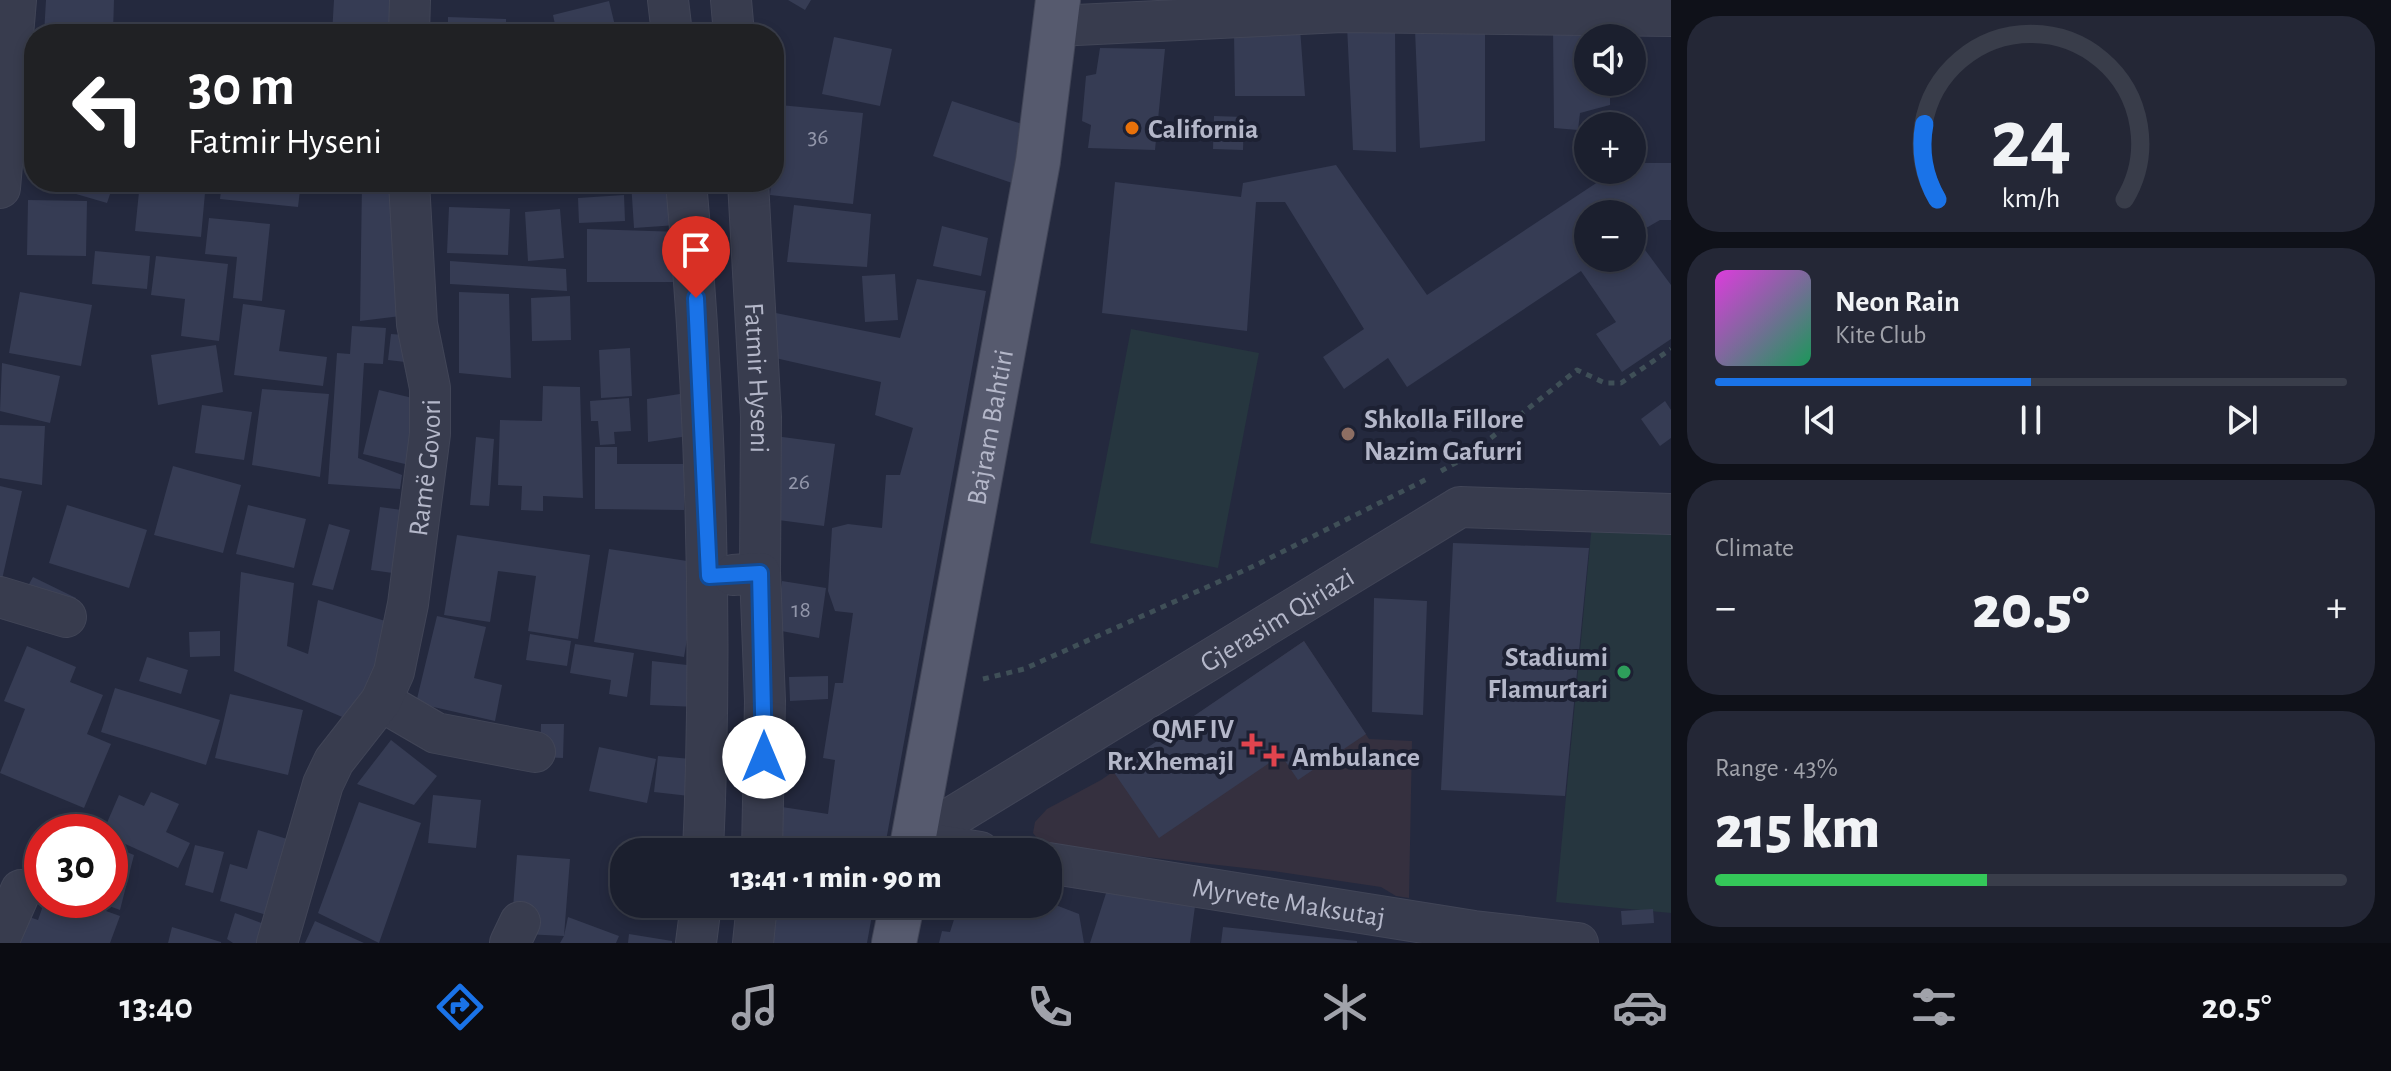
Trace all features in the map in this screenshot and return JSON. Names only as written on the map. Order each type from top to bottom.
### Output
[{"type":"main road","name":"Bajram Bahtiri","points":[[914,838],[1038,161],[1057,13]]},
{"type":"main road","points":[[894,943],[899,918]]},
{"type":"street","points":[[0,188],[16,0]]},
{"type":"street","points":[[409,24],[410,0]]},
{"type":"street","points":[[668,0],[671,24]]},
{"type":"street","points":[[731,0],[733,24]]},
{"type":"street","points":[[1057,13],[1671,16]]},
{"type":"street","name":"Ramë Govori","points":[[277,943],[323,784],[334,761],[381,701],[394,672],[408,604],[430,434],[430,388],[417,324],[409,192]]},
{"type":"street","points":[[687,192],[709,576],[708,743],[704,838]]},
{"type":"street","name":"Fatmir Hyseni","points":[[749,192],[761,417],[760,573],[765,701],[762,838]]},
{"type":"street","name":"Gjerasim Qiriazi","points":[[927,838],[1460,507],[1671,514]]},
{"type":"street","points":[[709,576],[760,573]]},
{"type":"street","points":[[0,597],[66,617]]},
{"type":"street","points":[[381,701],[436,733],[535,752]]},
{"type":"street","name":"Myrvete Maksutaj","points":[[1062,865],[1445,926],[1578,943]]},
{"type":"street","points":[[0,938],[21,890]]},
{"type":"street","points":[[696,943],[699,918]]},
{"type":"street","points":[[753,943],[756,918]]},
{"type":"path","points":[[939,690],[1024,669],[1254,566],[1468,456],[1577,370],[1605,383],[1621,383],[1671,349]]},
{"type":"shaded area","points":[[1131,329],[1259,353],[1218,568],[1090,543]]},
{"type":"shaded area","name":"Stadiumi Flamurtari","points":[[1592,524],[1671,531],[1671,913],[1556,902]]},
{"type":"shaded area","name":"Ambulance","points":[[1304,641],[1369,739],[1412,741],[1409,898],[1396,896],[1381,887],[1273,871],[1066,848],[1062,847],[1062,838],[1037,838],[1033,833],[1035,822],[1047,809],[1101,780]]},
{"type":"building","points":[[46,0],[114,0],[113,24],[45,24]]},
{"type":"building","points":[[334,0],[404,0],[403,24],[333,24]]},
{"type":"building","points":[[788,0],[811,0],[805,10]]},
{"type":"building","points":[[609,1],[615,24],[555,24],[553,15]]},
{"type":"building","points":[[448,17],[506,19],[506,24],[448,24]]},
{"type":"building","points":[[1347,26],[1395,27],[1396,152],[1353,150]]},
{"type":"building","points":[[1553,27],[1574,27],[1574,96],[1610,96],[1610,105],[1574,112],[1574,130],[1554,128]]},
{"type":"building","points":[[1300,28],[1305,96],[1235,96],[1234,33]]},
{"type":"building","points":[[1485,28],[1485,141],[1420,148],[1415,30]]},
{"type":"building","points":[[834,37],[892,49],[880,106],[822,94]]},
{"type":"building","points":[[1100,48],[1165,49],[1155,150],[1088,148],[1091,125],[1082,121],[1086,76],[1096,74]]},
{"type":"building","points":[[952,101],[1037,129],[1018,185],[933,156]]},
{"type":"building","points":[[784,105],[863,113],[853,204],[770,195],[770,192],[784,192]]},
{"type":"building","points":[[1214,116],[1244,117],[1243,150],[1213,149]]},
{"type":"building","points":[[1646,163],[1671,163],[1671,220],[1660,220],[1646,228],[1646,200],[1574,200],[1574,272],[1580,272],[1407,387],[1388,358],[1344,389],[1323,357],[1364,329],[1285,202],[1256,202],[1247,331],[1102,313],[1115,182],[1241,197],[1243,183],[1336,165],[1427,295],[1595,184],[1646,184]]},
{"type":"building","points":[[69,192],[111,192],[107,203]]},
{"type":"building","points":[[139,192],[205,192],[201,237],[135,231]]},
{"type":"building","points":[[221,192],[300,192],[298,207],[220,199]]},
{"type":"building","points":[[362,192],[404,192],[409,315],[360,321]]},
{"type":"building","points":[[632,192],[675,192],[677,225],[634,228]]},
{"type":"building","points":[[624,195],[625,221],[579,223],[578,198]]},
{"type":"building","points":[[28,200],[87,201],[86,256],[27,255]]},
{"type":"building","points":[[794,205],[871,214],[867,267],[787,262]]},
{"type":"building","points":[[449,207],[510,209],[508,255],[447,253]]},
{"type":"building","points":[[560,209],[564,258],[528,261],[525,212]]},
{"type":"building","points":[[209,218],[270,224],[262,301],[233,298],[237,257],[205,254]]},
{"type":"building","points":[[942,226],[988,238],[981,276],[933,266]]},
{"type":"building","points":[[587,229],[682,232],[685,282],[587,282]]},
{"type":"building","points":[[95,251],[150,256],[147,289],[92,284]]},
{"type":"building","points":[[1646,251],[1671,285],[1671,339],[1622,372],[1596,334],[1616,322],[1582,272],[1646,272]]},
{"type":"building","points":[[156,256],[228,264],[219,341],[181,336],[185,299],[151,295]]},
{"type":"building","points":[[450,261],[566,269],[567,291],[450,284]]},
{"type":"building","points":[[895,274],[898,320],[865,322],[862,276]]},
{"type":"building","points":[[917,279],[986,291],[887,838],[779,838],[782,807],[828,814],[835,760],[823,758],[835,683],[843,683],[853,613],[835,611],[828,591],[832,528],[848,524],[882,528],[886,475],[900,475],[913,428],[875,415],[881,382],[762,355],[761,310],[900,338]]},
{"type":"building","points":[[20,292],[92,305],[81,366],[9,353]]},
{"type":"building","points":[[459,292],[509,294],[511,378],[459,373]]},
{"type":"building","points":[[570,296],[571,340],[532,341],[531,298]]},
{"type":"building","points":[[243,304],[285,310],[279,351],[327,357],[323,386],[234,375]]},
{"type":"building","points":[[352,326],[386,328],[383,364],[364,363],[358,458],[402,475],[400,489],[328,484],[337,353],[350,354]]},
{"type":"building","points":[[391,334],[417,336],[414,363],[388,360]]},
{"type":"building","points":[[216,345],[223,392],[158,405],[151,355]]},
{"type":"building","points":[[630,348],[632,396],[601,398],[599,350]]},
{"type":"building","points":[[2,363],[60,376],[50,423],[0,411]]},
{"type":"building","points":[[543,386],[580,387],[583,498],[543,496],[543,511],[521,510],[522,486],[498,485],[500,420],[542,421]]},
{"type":"building","points":[[262,389],[329,394],[320,477],[252,465]]},
{"type":"building","points":[[379,390],[421,400],[405,464],[363,454]]},
{"type":"building","points":[[693,392],[695,435],[648,442],[647,399]]},
{"type":"building","points":[[629,398],[631,431],[614,432],[615,444],[600,445],[598,421],[591,421],[590,401]]},
{"type":"building","points":[[1665,401],[1671,410],[1671,438],[1660,446],[1641,419]]},
{"type":"building","points":[[202,405],[252,412],[244,460],[195,453]]},
{"type":"building","points":[[0,425],[45,426],[42,485],[0,478]]},
{"type":"building","points":[[775,436],[835,444],[824,526],[763,518]]},
{"type":"building","points":[[476,437],[494,439],[489,506],[470,505]]},
{"type":"building","points":[[595,447],[617,447],[617,464],[684,464],[684,510],[595,509]]},
{"type":"building","points":[[173,466],[241,485],[223,553],[154,535]]},
{"type":"building","points":[[0,486],[22,491],[1,584],[0,584]]},
{"type":"building","points":[[67,505],[147,530],[129,588],[49,563]]},
{"type":"building","points":[[248,505],[306,519],[294,568],[236,554]]},
{"type":"building","points":[[380,507],[409,511],[400,574],[371,570]]},
{"type":"building","points":[[329,524],[350,530],[333,590],[312,585]]},
{"type":"building","points":[[457,535],[590,555],[578,639],[528,631],[536,576],[498,571],[490,622],[444,615]]},
{"type":"building","points":[[1453,543],[1589,548],[1565,796],[1441,790]]},
{"type":"building","points":[[609,549],[700,563],[684,657],[594,642]]},
{"type":"building","points":[[241,572],[294,583],[287,646],[308,654],[318,600],[398,625],[354,722],[234,671]]},
{"type":"building","points":[[33,577],[76,598],[67,615],[24,593]]},
{"type":"building","points":[[782,581],[826,588],[819,638],[776,630]]},
{"type":"building","points":[[1374,598],[1427,601],[1423,715],[1372,712]]},
{"type":"building","points":[[437,616],[486,627],[474,678],[502,685],[495,721],[416,703]]},
{"type":"building","points":[[220,631],[220,656],[190,657],[189,632]]},
{"type":"building","points":[[530,634],[571,641],[567,666],[526,660]]},
{"type":"building","name":"QMF IV Rr.Xhemajl","points":[[1304,641],[1366,734],[1298,780],[1281,755],[1159,838],[1113,771]]},
{"type":"building","points":[[575,644],[634,653],[627,697],[609,694],[611,680],[570,673]]},
{"type":"building","points":[[27,646],[76,667],[70,682],[103,695],[87,734],[111,744],[84,808],[0,773],[25,709],[4,701]]},
{"type":"building","points":[[147,657],[188,670],[181,694],[139,681]]},
{"type":"building","points":[[652,661],[696,666],[697,707],[650,705]]},
{"type":"building","points":[[828,676],[828,699],[790,701],[789,677]]},
{"type":"building","points":[[115,688],[220,720],[206,765],[101,732]]},
{"type":"building","points":[[230,694],[303,710],[288,775],[215,758]]},
{"type":"building","points":[[541,724],[564,724],[563,758],[540,757]]},
{"type":"building","points":[[391,740],[437,776],[414,805],[357,784]]},
{"type":"building","points":[[599,747],[656,759],[647,803],[589,791]]},
{"type":"building","points":[[658,756],[702,760],[698,797],[654,792]]},
{"type":"building","points":[[151,792],[179,804],[166,832],[190,843],[178,868],[128,845],[128,814],[111,814],[119,795],[144,806]]},
{"type":"building","points":[[433,795],[481,800],[476,848],[428,843]]},
{"type":"building","points":[[359,802],[421,823],[379,943],[318,913]]},
{"type":"building","points":[[258,830],[300,843],[277,918],[220,901],[230,864],[247,869]]},
{"type":"building","points":[[195,845],[224,852],[213,893],[185,885]]},
{"type":"building","points":[[128,852],[134,855],[128,879]]},
{"type":"building","points":[[517,855],[570,859],[564,936],[525,934],[513,908]]},
{"type":"building","points":[[1108,887],[1196,899],[1190,943],[1090,943]]},
{"type":"building","points":[[1062,907],[1079,914],[1084,943],[939,943],[942,931],[950,932],[954,918],[1062,918]]},
{"type":"building","points":[[1653,909],[1654,923],[1622,925],[1621,911]]},
{"type":"building","points":[[235,913],[272,927],[268,943],[233,943],[227,939]]},
{"type":"building","points":[[20,914],[24,918],[119,918],[110,943],[9,943]]},
{"type":"building","points":[[568,917],[619,936],[616,943],[560,943]]},
{"type":"building","points":[[770,918],[871,918],[867,943],[767,943]]},
{"type":"building","points":[[315,921],[364,943],[305,943]]},
{"type":"building","points":[[172,927],[221,942],[221,943],[168,943]]},
{"type":"building","points":[[1223,927],[1357,941],[1357,943],[1221,943]]},
{"type":"building","points":[[629,934],[672,941],[672,943],[628,943]]},
{"type":"place","name":"California","points":[[1132,128]]},
{"type":"place","name":"Shkolla Fillore Nazim Gafurri","points":[[1348,434]]},
{"type":"place","name":"Stadiumi Flamurtari","points":[[1624,672]]},
{"type":"place","name":"QMF IV Rr.Xhemajl","points":[[1252,744]]},
{"type":"place","name":"Ambulance","points":[[1274,756]]},
{"type":"route","points":[[696,298],[709,576],[760,573],[764,757]]}]
